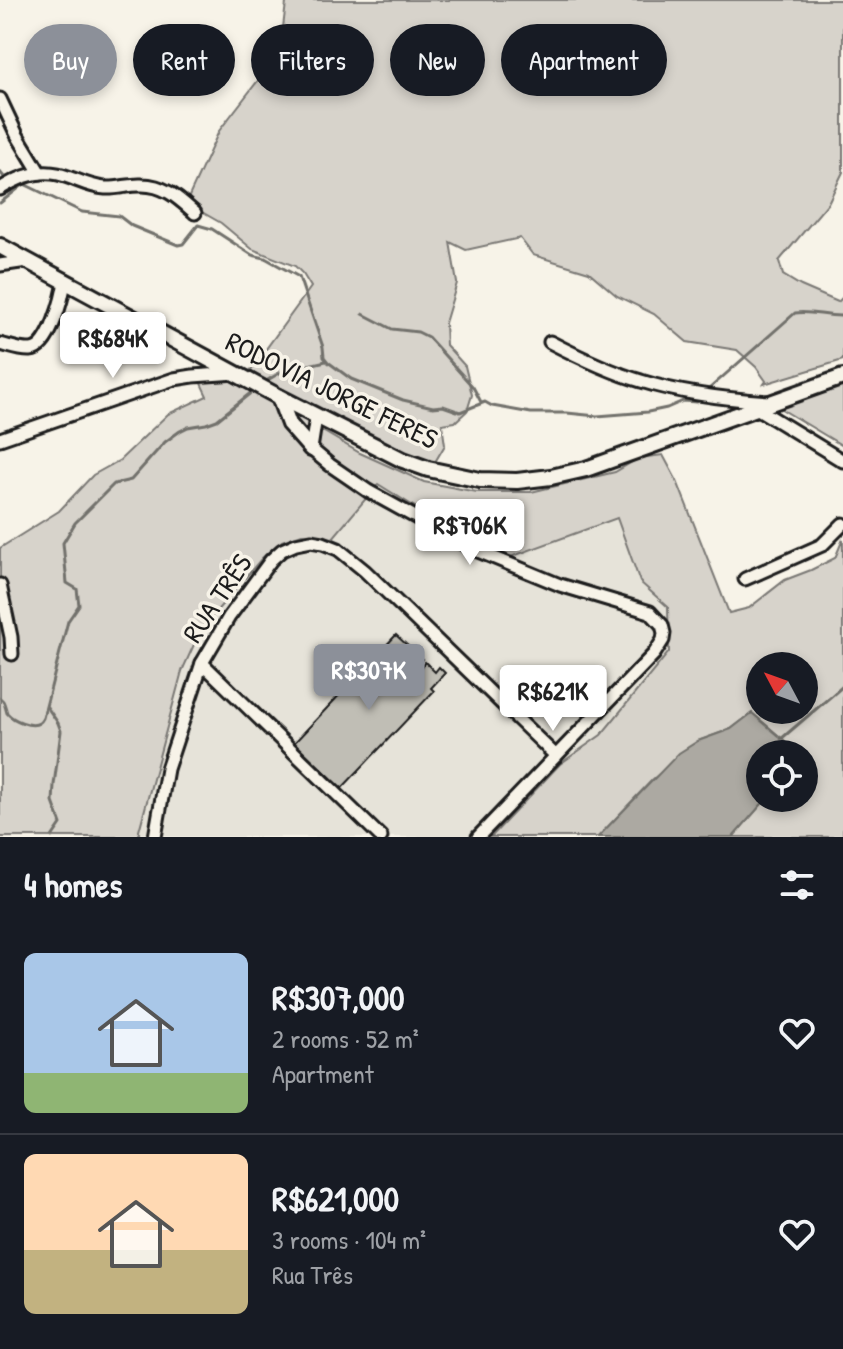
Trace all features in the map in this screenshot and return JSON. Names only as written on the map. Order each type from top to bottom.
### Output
[{"type":"main road","name":"RODOVIA JORGE FERES","points":[[0,246],[376,447],[428,469],[480,480],[517,481],[586,469],[843,377]]},
{"type":"main road","points":[[279,397],[289,424],[311,449]]},
{"type":"street","points":[[0,99],[40,173]]},
{"type":"street","points":[[0,189],[25,176],[40,173],[58,174],[84,185],[105,188],[141,184],[169,191],[195,213]]},
{"type":"street","points":[[0,265],[28,261]]},
{"type":"street","points":[[0,344],[29,350],[38,348],[60,306],[65,280]]},
{"type":"street","points":[[550,342],[642,381],[697,394],[774,402]]},
{"type":"street","points":[[0,439],[174,379],[236,373]]},
{"type":"street","points":[[758,409],[843,461]]},
{"type":"street","points":[[316,417],[311,449],[368,491],[473,549],[560,585],[650,612],[662,625],[663,640],[654,654],[478,837]]},
{"type":"street","points":[[745,579],[822,545],[843,524]]},
{"type":"street","name":"RUA TRÊS","points":[[155,837],[167,769],[202,663],[229,617],[271,560],[282,550],[296,544],[311,541],[323,543],[338,549],[365,571],[556,756]]},
{"type":"street","points":[[0,585],[12,654]]},
{"type":"street","points":[[202,663],[381,837]]},
{"type":"shaded area","points":[[282,0],[843,0],[843,172],[828,203],[779,261],[783,275],[801,286],[838,302],[843,297],[843,360],[764,384],[766,381],[756,367],[737,350],[687,342],[654,314],[617,296],[589,272],[533,255],[520,238],[466,250],[450,242],[457,283],[445,323],[446,345],[465,366],[472,395],[467,411],[455,422],[442,424],[445,445],[435,462],[409,454],[250,371],[311,287],[295,266],[252,249],[221,223],[186,203],[219,131],[251,90],[251,96],[374,96],[374,24],[283,24],[286,3]]},
{"type":"shaded area","points":[[219,370],[360,453],[424,482],[477,492],[531,492],[615,472],[639,458],[663,455],[677,481],[729,613],[749,608],[785,580],[835,558],[843,539],[843,837],[733,837],[755,812],[818,812],[818,740],[784,740],[765,724],[818,724],[818,652],[746,652],[746,718],[731,729],[698,741],[652,780],[598,837],[491,837],[560,764],[601,735],[669,652],[668,607],[640,582],[617,518],[508,558],[463,537],[378,484],[333,538],[302,534],[282,541],[262,558],[201,629],[182,671],[139,837],[0,837],[0,548],[59,511],[93,475],[120,460],[168,414],[207,396],[197,375]]},
{"type":"shaded area","points":[[843,383],[843,446],[778,407]]},
{"type":"shaded area","points":[[378,484],[463,536],[508,558],[617,518],[640,582],[668,607],[669,652],[601,735],[560,764],[491,837],[139,837],[182,671],[201,629],[262,558],[282,541],[302,534],[333,538]]},
{"type":"shaded area","points":[[746,718],[746,724],[765,724],[784,740],[746,740],[746,812],[755,812],[733,837],[598,837],[679,753],[698,741],[731,729]]},
{"type":"building","points":[[396,635],[422,659],[414,668],[417,671],[425,662],[435,672],[439,667],[445,673],[431,688],[434,691],[342,788],[294,743]]},
{"type":"waterway","points":[[0,172],[4,177]]},
{"type":"waterway","points":[[0,203],[24,184],[82,212],[119,216],[132,226],[178,245],[183,244],[198,225],[212,229],[252,255],[265,258],[299,277],[328,362],[351,379],[403,400],[460,412],[485,402],[531,413],[597,416],[648,412],[683,401],[697,402]]},
{"type":"waterway","points":[[710,388],[795,313],[843,316]]},
{"type":"waterway","points":[[363,314],[392,329],[418,332],[428,337],[473,387],[481,402]]},
{"type":"waterway","points":[[266,381],[283,371],[326,361]]},
{"type":"waterway","points":[[0,698],[7,713],[18,721],[36,724],[43,718],[68,621],[79,605],[77,589],[67,583],[63,543],[75,523],[114,484],[131,480],[165,442],[188,427],[217,420],[253,391]]},
{"type":"waterway","points":[[781,739],[843,686]]},
{"type":"waterway","points":[[47,707],[61,731],[53,802],[61,824],[52,837]]}]
